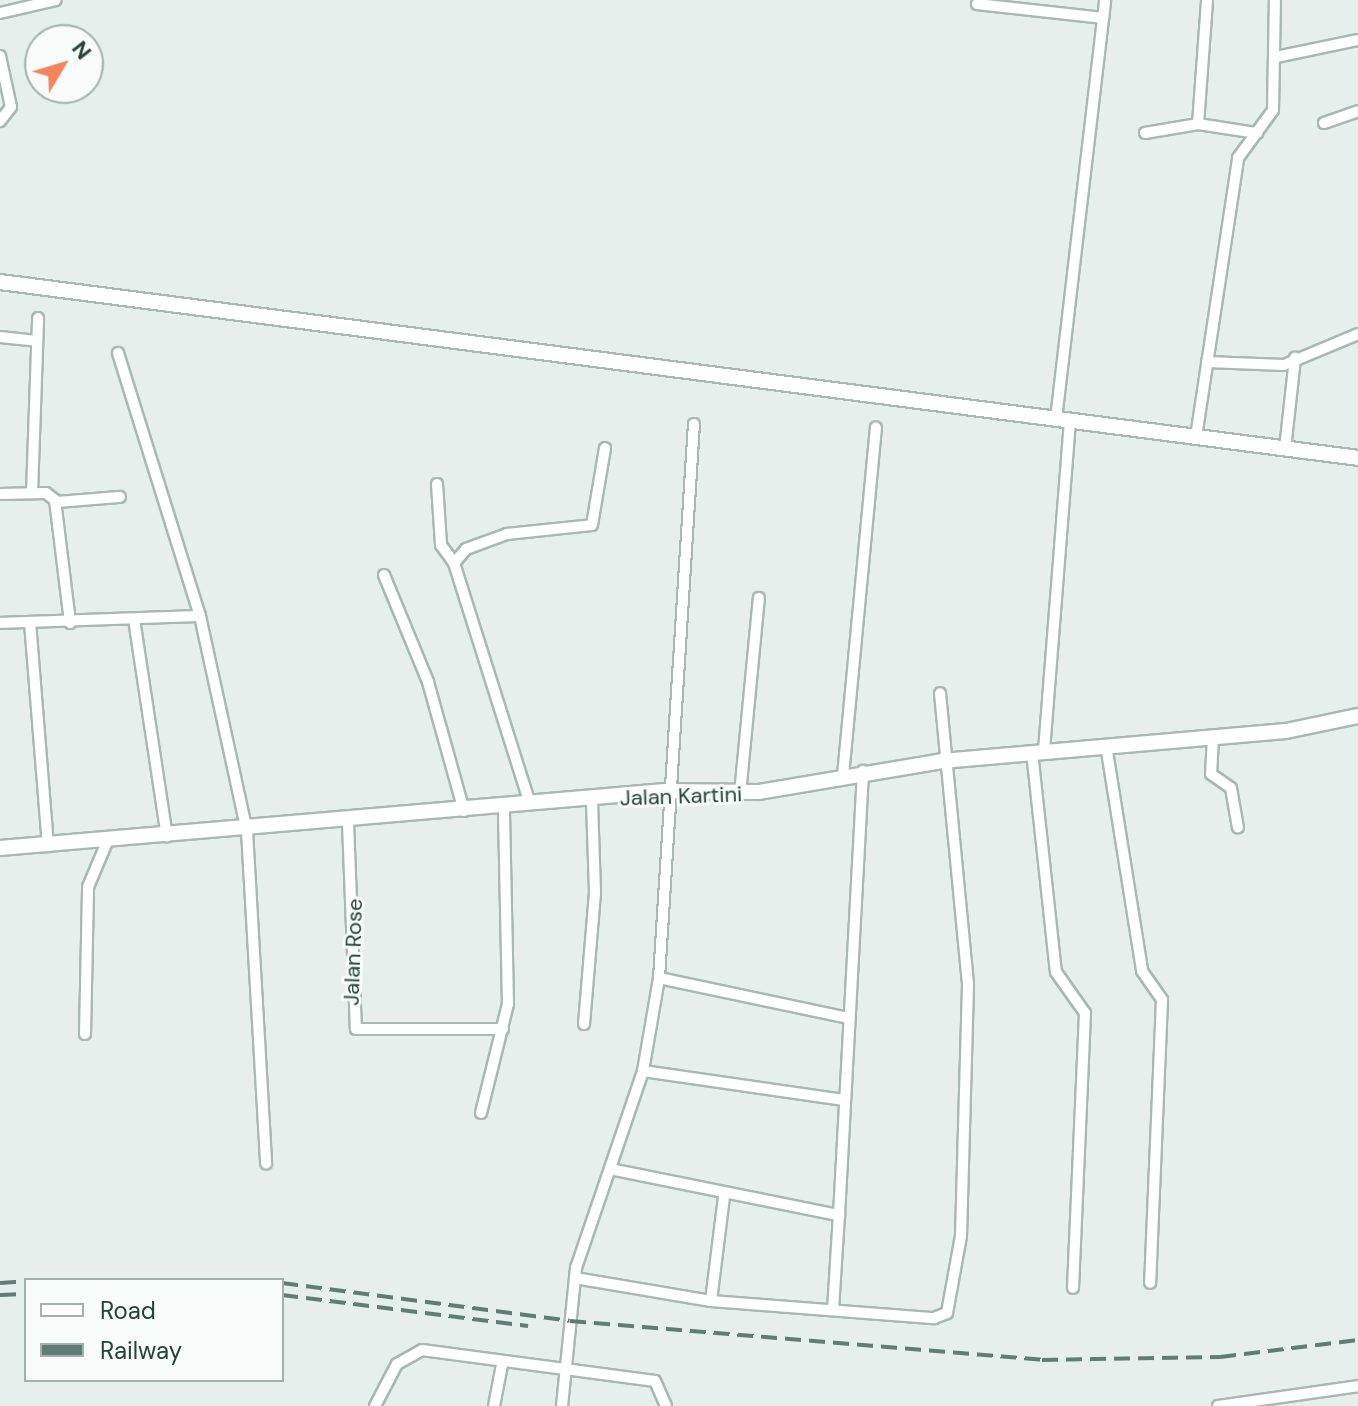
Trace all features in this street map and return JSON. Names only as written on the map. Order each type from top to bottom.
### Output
[{"type":"street","points":[[0,13],[56,0]]},
{"type":"street","points":[[1073,1288],[1085,1013],[1056,972],[1038,751],[1063,420],[1105,0]]},
{"type":"street","points":[[1198,124],[1207,0]]},
{"type":"street","points":[[1196,437],[1236,165],[1273,110],[1275,0]]},
{"type":"street","points":[[977,4],[1103,18]]},
{"type":"street","points":[[1276,57],[1357,43]]},
{"type":"street","points":[[0,56],[11,111],[0,121]]},
{"type":"street","points":[[1324,123],[1358,111]]},
{"type":"street","points":[[1145,133],[1198,124],[1257,133]]},
{"type":"street","points":[[0,282],[1358,458]]},
{"type":"street","points":[[32,493],[38,318]]},
{"type":"street","points":[[1207,362],[1277,366],[1358,334]]},
{"type":"street","points":[[0,337],[37,341]]},
{"type":"street","points":[[118,353],[200,616],[247,831],[266,1163]]},
{"type":"street","points":[[1285,449],[1295,358]]},
{"type":"street","points":[[562,1406],[575,1278],[643,1071],[659,978],[665,791],[694,424]]},
{"type":"street","points":[[843,776],[876,428]]},
{"type":"street","points":[[454,563],[466,549],[507,534],[592,525],[605,448]]},
{"type":"street","points":[[437,484],[441,545],[454,563],[530,804]]},
{"type":"street","points":[[0,494],[32,493],[56,502],[120,497]]},
{"type":"street","points":[[56,502],[70,623]]},
{"type":"street","points":[[384,575],[428,682],[464,811]]},
{"type":"street","points":[[740,794],[759,598]]},
{"type":"street","points":[[0,623],[70,623],[200,616]]},
{"type":"street","points":[[134,619],[167,837]]},
{"type":"street","points":[[30,622],[48,846]]},
{"type":"street","points":[[575,1278],[711,1301],[934,1318],[949,1309],[961,1236],[968,984],[942,761],[940,693]]},
{"type":"street","name":"Jalan Kartini","points":[[0,848],[348,823],[665,791],[740,794],[863,771],[942,761],[1213,737],[1358,716]]},
{"type":"street","points":[[1213,737],[1211,774],[1231,788],[1238,827]]},
{"type":"street","points":[[1106,745],[1142,971],[1162,1000],[1150,1283]]},
{"type":"street","points":[[833,1310],[863,771]]},
{"type":"street","points":[[584,1024],[595,892],[592,800]]},
{"type":"street","points":[[481,1113],[503,1029],[504,806]]},
{"type":"street","name":"Jalan Rose","points":[[348,823],[356,1029],[503,1029]]},
{"type":"street","points":[[85,1034],[88,887],[107,842]]},
{"type":"street","points":[[659,978],[848,1018]]},
{"type":"street","points":[[643,1071],[844,1100]]},
{"type":"street","points":[[610,1169],[724,1196],[839,1215]]},
{"type":"street","points":[[711,1301],[724,1196]]},
{"type":"street","points":[[375,1406],[397,1364],[414,1352],[655,1381],[666,1406]]},
{"type":"street","points":[[494,1406],[502,1365]]},
{"type":"street","points":[[1218,1406],[1358,1386]]},
{"type":"railway","points":[[0,1283],[24,1281]]},
{"type":"railway","points":[[284,1283],[570,1321],[1042,1360],[1220,1357],[1358,1340]]},
{"type":"railway","points":[[0,1295],[24,1294]]},
{"type":"railway","points":[[284,1295],[528,1326]]}]
